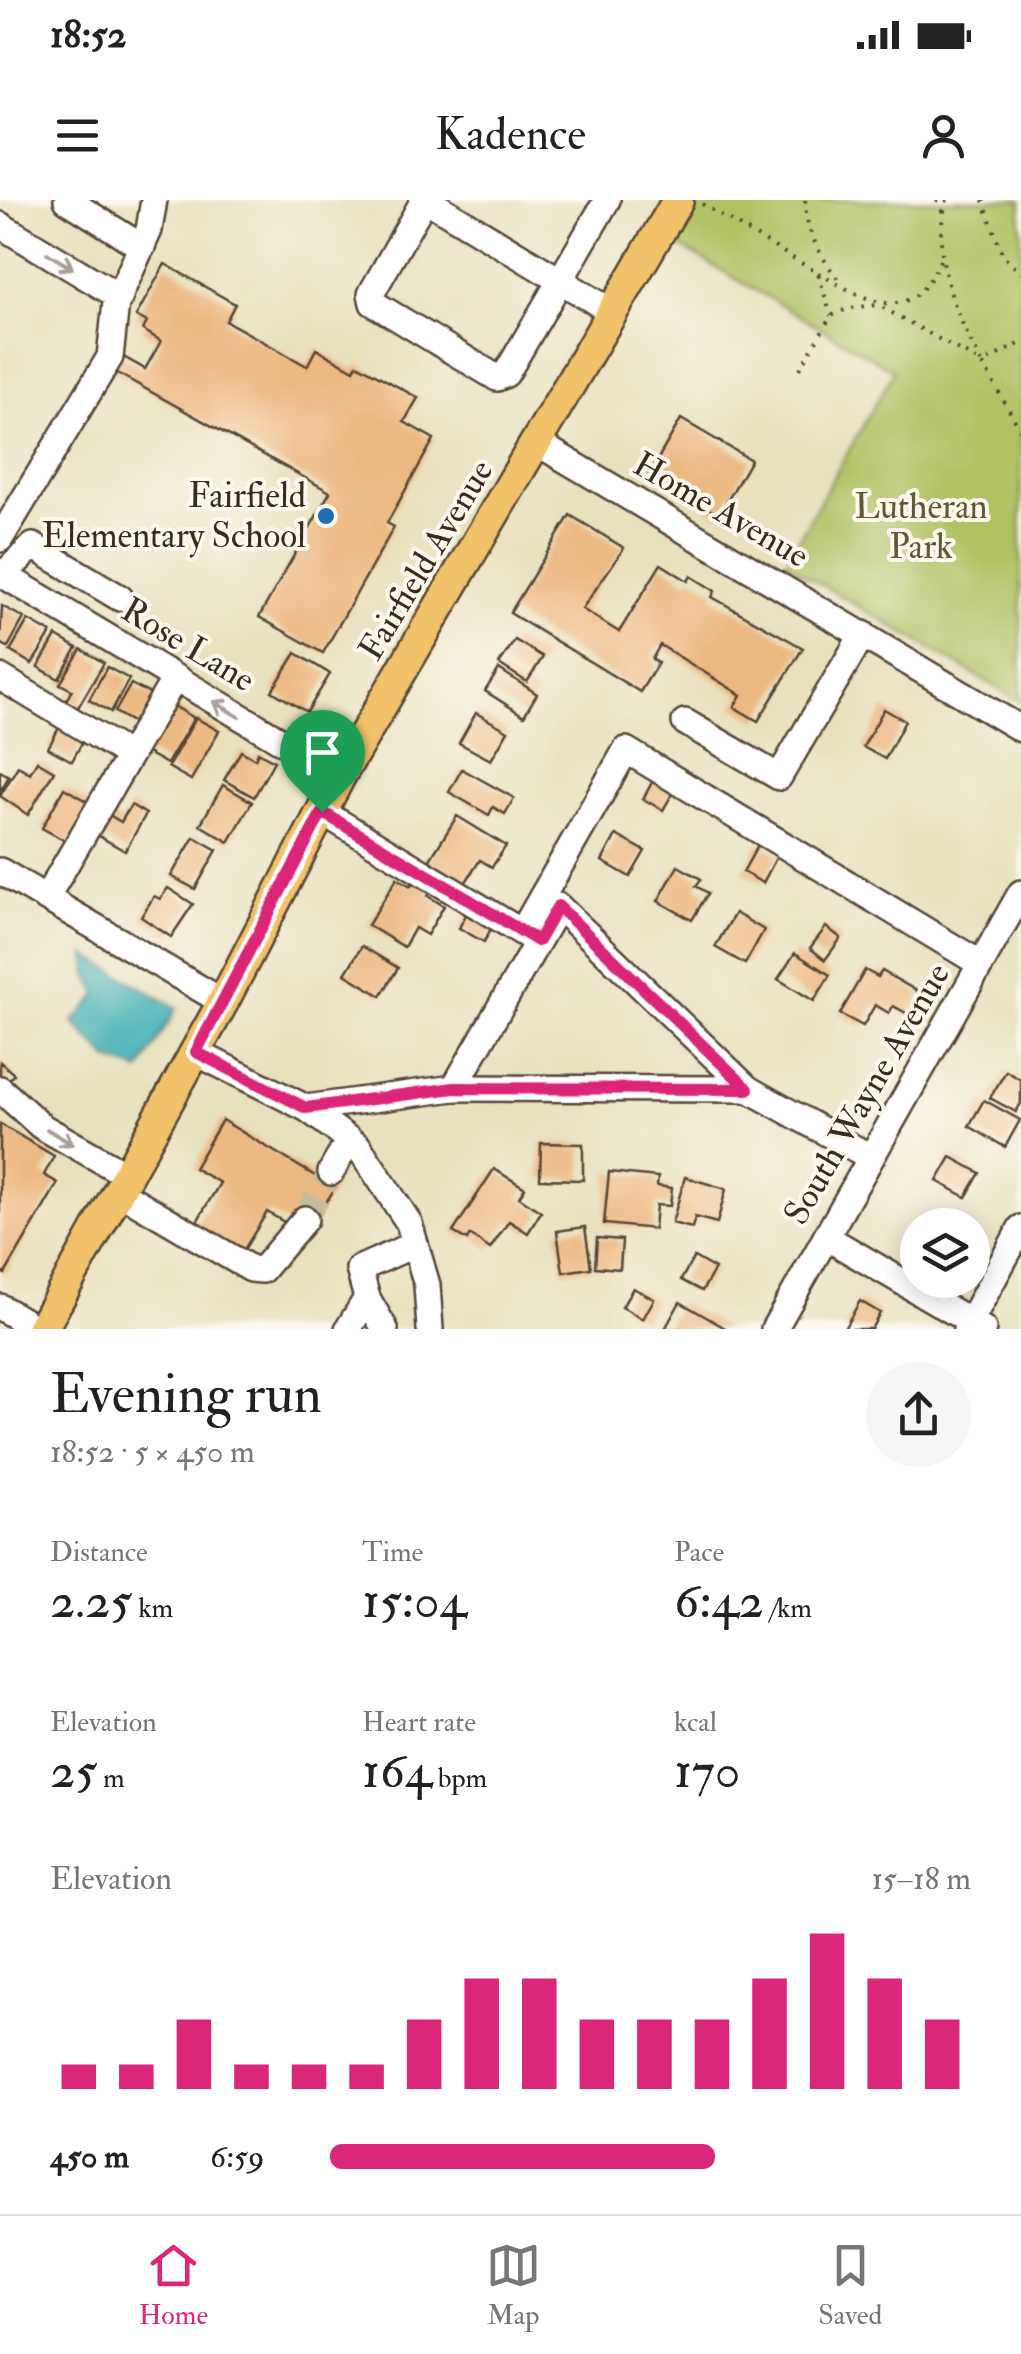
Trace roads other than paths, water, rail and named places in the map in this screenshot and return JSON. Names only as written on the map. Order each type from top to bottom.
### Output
[{"type":"main road","name":"Fairfield Avenue","points":[[40,1329],[196,1052],[340,776],[539,444],[678,200]]},
{"type":"street","points":[[67,200],[142,248]]},
{"type":"street","points":[[0,539],[110,357],[120,297],[142,248],[154,200]]},
{"type":"street","points":[[606,200],[560,281],[506,374],[497,378],[373,303],[371,294],[426,200],[560,281],[614,313]]},
{"type":"street","points":[[0,225],[120,297]]},
{"type":"street","name":"Home Avenue","points":[[539,444],[1021,730]]},
{"type":"street","points":[[2,574],[33,546],[120,598]]},
{"type":"street","name":"Rose Lane","points":[[2,574],[340,776]]},
{"type":"street","points":[[685,722],[780,777],[862,634]]},
{"type":"street","points":[[46,898],[175,678]]},
{"type":"street","points":[[4,688],[129,756]]},
{"type":"street","points":[[454,1088],[626,750],[981,964]]},
{"type":"street","points":[[322,812],[530,936]]},
{"type":"street","points":[[0,872],[223,1002]]},
{"type":"street","points":[[530,936],[558,906],[748,1089],[870,1157]]},
{"type":"street","name":"South Wayne Avenue","points":[[774,1329],[981,964],[1017,908]]},
{"type":"street","points":[[196,1052],[306,1108],[358,1146],[409,1223],[427,1284],[430,1329]]},
{"type":"street","points":[[306,1108],[454,1088],[748,1089]]},
{"type":"street","points":[[0,1089],[41,1126],[251,1270],[262,1270],[274,1260],[305,1219]]},
{"type":"street","points":[[331,1172],[349,1140]]},
{"type":"street","points":[[826,1237],[973,1327],[1021,1228]]},
{"type":"street","points":[[385,1329],[367,1298],[359,1268],[416,1244]]},
{"type":"street","points":[[348,1329],[367,1298]]},
{"type":"street","points":[[0,1307],[40,1329]]},
{"type":"water","points":[[86,955],[177,1008],[140,1071],[109,1060],[73,1022],[98,995],[88,975]]},
{"type":"tunnel","points":[[305,1219],[331,1172]]},
{"type":"place","name":"Fairfield Elementary School","points":[[326,516]]},
{"type":"park label","name":"Lutheran Park","points":[[921,527]]}]
